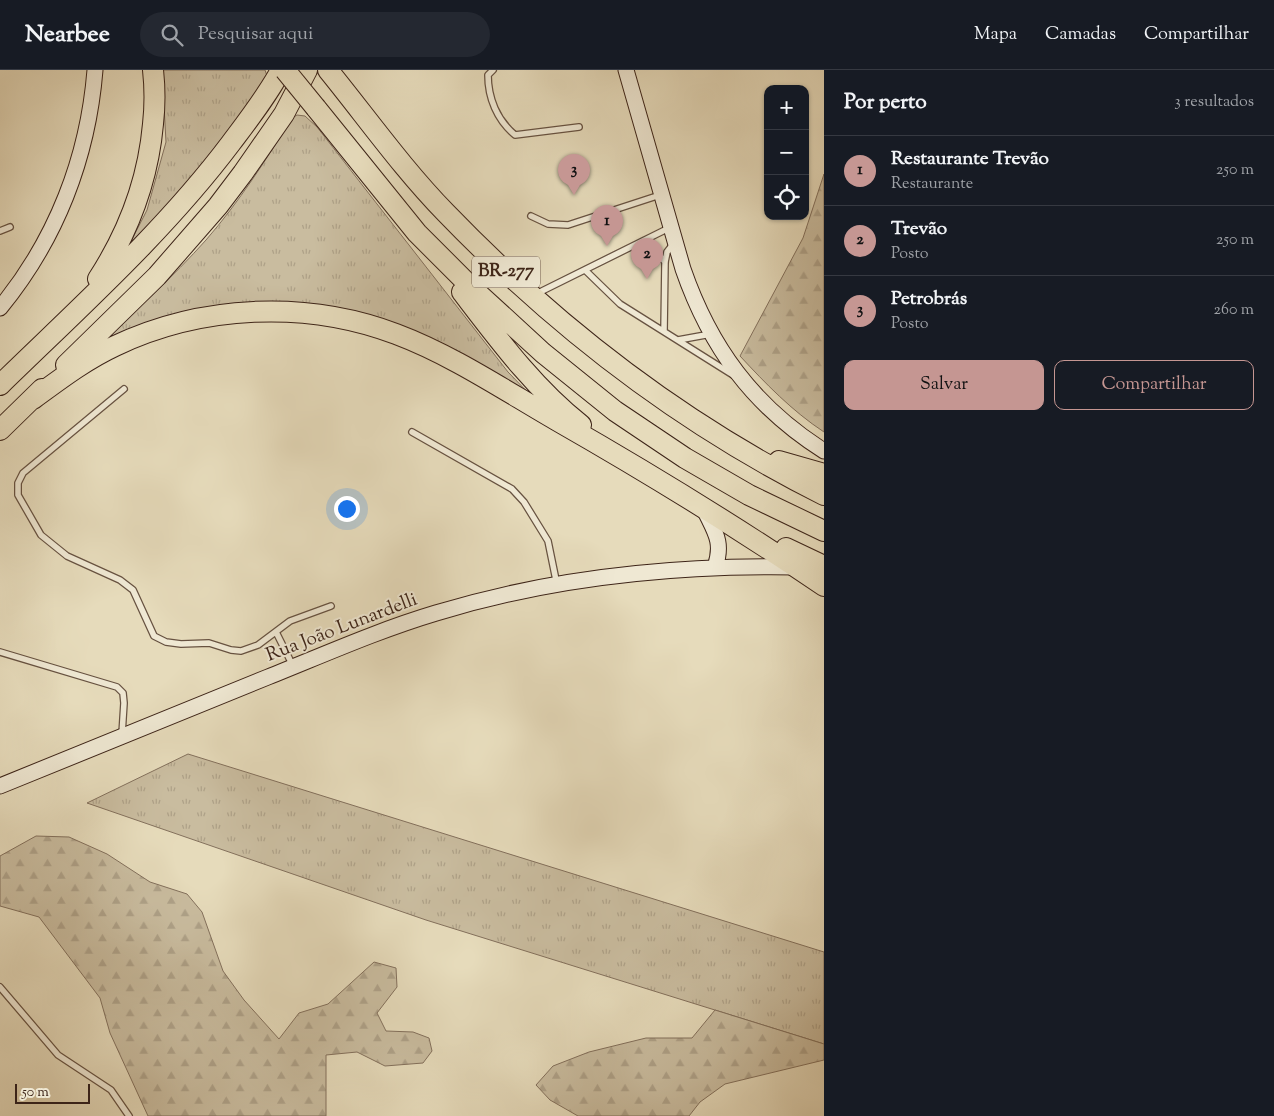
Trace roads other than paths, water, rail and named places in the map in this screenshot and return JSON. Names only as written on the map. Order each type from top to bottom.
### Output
[{"type":"highway","points":[[79,309],[114,253],[138,201],[152,141],[155,108],[152,70]]},
{"type":"highway","points":[[0,385],[148,241],[200,183],[249,119],[280,70]]},
{"type":"highway","name":"BR-277","points":[[285,70],[417,233],[471,288],[543,353],[616,411],[660,442],[749,496],[824,531]]},
{"type":"highway","points":[[0,430],[157,276],[213,212],[284,114],[307,70]]},
{"type":"highway","name":"BR-277","points":[[332,75],[414,178],[479,246],[532,296],[631,377],[706,429],[768,466],[824,494]]},
{"type":"highway","points":[[417,233],[488,326],[540,387],[578,422],[631,463]]},
{"type":"highway","points":[[33,399],[85,362],[142,334],[173,324],[211,316],[252,312],[299,313],[328,316],[363,323],[396,334],[453,360],[631,463],[703,507],[824,586]]},
{"type":"highway","points":[[706,429],[784,463],[824,474]]},
{"type":"highway","points":[[703,507],[824,566]]},
{"type":"street","points":[[0,308],[31,264],[58,215],[72,182],[87,133],[95,70]]},
{"type":"street","points":[[626,70],[673,235],[690,288],[710,334],[722,354],[755,395],[791,428],[824,451]]},
{"type":"street","points":[[703,507],[718,539],[718,556],[715,567]]},
{"type":"street","name":"Rua João Lunardelli","points":[[0,786],[294,667],[435,613],[489,599],[631,575],[715,567],[796,567]]},
{"type":"lane","points":[[493,70],[488,75],[488,81],[496,113],[505,127],[515,135],[579,127]]},
{"type":"lane","points":[[531,216],[548,224],[568,225],[662,195]]},
{"type":"lane","points":[[0,231],[10,227]]},
{"type":"lane","points":[[532,296],[646,240],[673,235],[665,262],[664,331]]},
{"type":"lane","points":[[646,240],[665,262]]},
{"type":"lane","points":[[585,270],[620,304],[742,380]]},
{"type":"lane","points":[[678,340],[710,334]]},
{"type":"lane","points":[[124,389],[23,473],[18,482],[18,495],[41,535],[66,556],[120,580],[132,590],[154,636],[166,642],[181,644],[208,643],[241,651],[258,645],[290,621],[331,606]]},
{"type":"lane","points":[[412,432],[512,489],[524,502],[548,541],[557,586]]},
{"type":"lane","points":[[276,632],[294,667]]},
{"type":"lane","points":[[0,652],[117,687],[123,693],[124,702],[122,736]]},
{"type":"lane","points":[[0,987],[58,1055],[111,1090],[130,1116]]},
{"type":"place","name":"Petrobrás","points":[[574,195]]},
{"type":"place","name":"Restaurante Trevão","points":[[607,246]]},
{"type":"place","name":"Trevão","points":[[647,279]]}]
